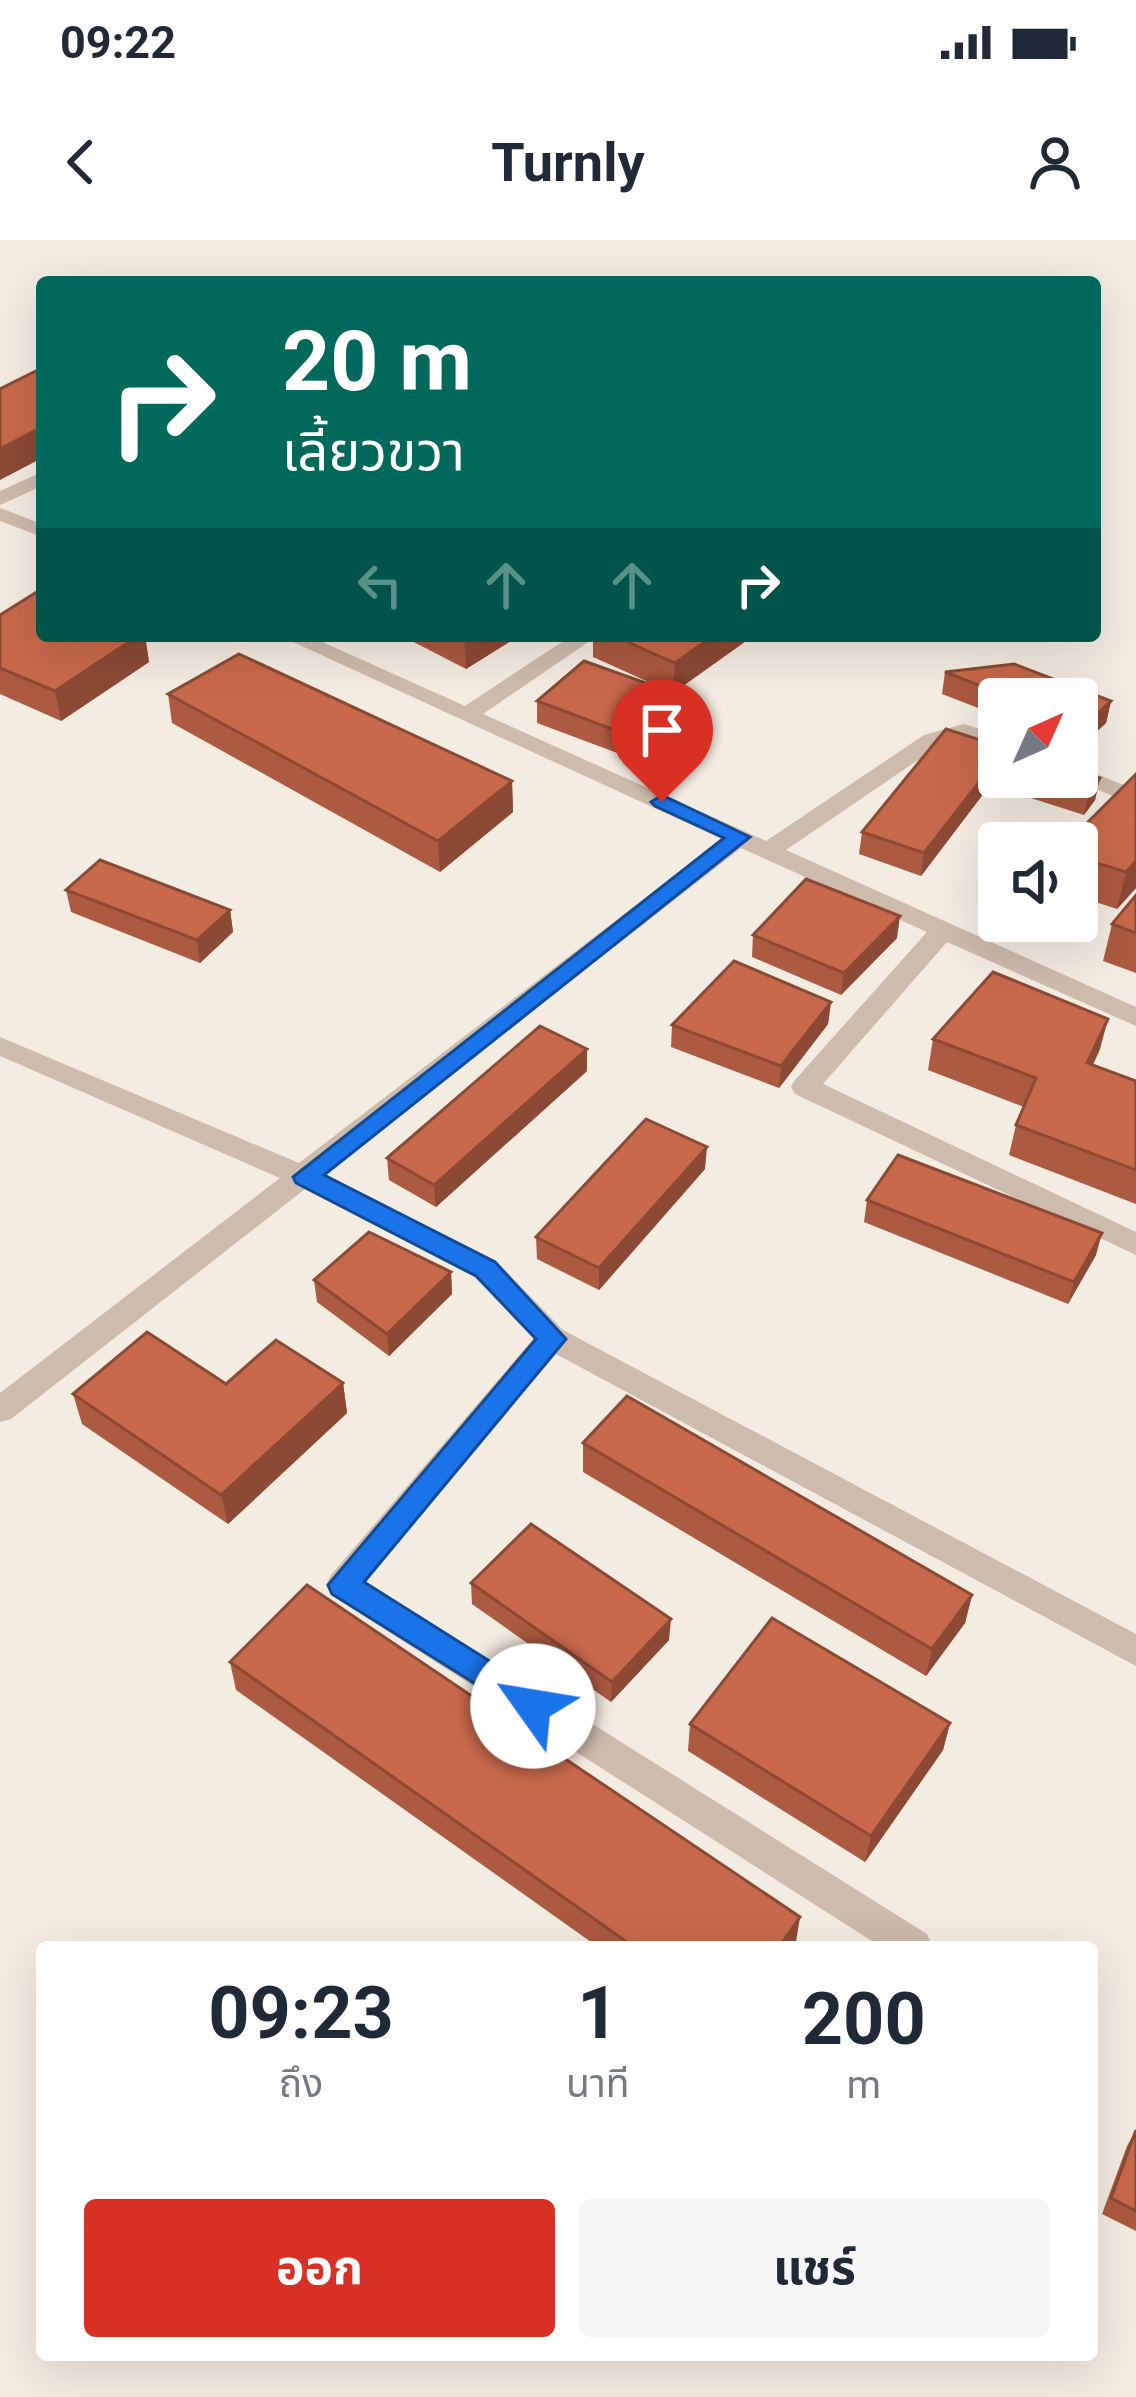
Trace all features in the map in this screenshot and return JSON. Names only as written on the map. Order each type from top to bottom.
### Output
[{"type":"street","points":[[0,500],[36,481]]},
{"type":"street","points":[[0,514],[36,529]]},
{"type":"street","points":[[305,642],[1136,1017]]},
{"type":"street","points":[[326,651],[340,642]]},
{"type":"street","points":[[468,714],[577,642]]},
{"type":"street","points":[[769,850],[932,740],[964,731],[978,735]]},
{"type":"street","points":[[1098,782],[1118,791]]},
{"type":"street","points":[[0,1410],[740,837]]},
{"type":"street","points":[[944,930],[805,1087],[1136,1244]]},
{"type":"street","points":[[0,1046],[305,1177],[486,1269],[552,1339],[1136,1651]]},
{"type":"street","points":[[552,1339],[343,1585],[905,1941]]},
{"type":"building","points":[[36,371],[36,430],[0,449],[0,389]]},
{"type":"building","points":[[36,592],[36,642],[129,642],[55,691],[0,668],[0,615]]},
{"type":"building","points":[[628,642],[705,642],[675,663]]},
{"type":"building","points":[[239,654],[512,781],[438,841],[168,694]]},
{"type":"building","points":[[584,661],[674,693],[628,735],[537,701]]},
{"type":"building","points":[[1014,664],[1051,678],[978,678],[978,685],[945,672]]},
{"type":"building","points":[[1098,696],[1111,701],[1098,713]]},
{"type":"building","points":[[946,729],[978,739],[978,784],[924,853],[862,832]]},
{"type":"building","points":[[1136,774],[1136,861],[1126,872],[1098,863],[1098,822],[1088,822]]},
{"type":"building","points":[[100,860],[230,910],[197,940],[66,890]]},
{"type":"building","points":[[806,879],[900,916],[844,973],[753,935]]},
{"type":"building","points":[[1136,895],[1136,933],[1112,924]]},
{"type":"building","points":[[734,961],[831,1002],[781,1066],[672,1025]]},
{"type":"building","points":[[993,972],[1108,1019],[1087,1063],[1136,1081],[1136,1170],[1016,1125],[1036,1078],[933,1039]]},
{"type":"building","points":[[540,1026],[587,1049],[434,1185],[387,1158]]},
{"type":"building","points":[[646,1119],[707,1147],[599,1268],[536,1237]]},
{"type":"building","points":[[898,1155],[1102,1233],[1074,1282],[867,1200]]},
{"type":"building","points":[[369,1232],[451,1272],[387,1334],[314,1280]]},
{"type":"building","points":[[147,1332],[226,1384],[276,1340],[343,1383],[221,1495],[73,1394]]},
{"type":"building","points":[[627,1396],[972,1595],[932,1649],[583,1443]]},
{"type":"building","points":[[531,1524],[671,1619],[612,1682],[471,1583]]},
{"type":"building","points":[[307,1585],[800,1917],[783,1941],[625,1941],[230,1662]]},
{"type":"building","points":[[772,1618],[950,1723],[871,1836],[690,1724]]},
{"type":"building","points":[[1136,2130],[1136,2211],[1111,2198]]},
{"type":"route","points":[[533,1706],[343,1585],[552,1339],[486,1269],[305,1177],[740,837],[662,802]]}]
